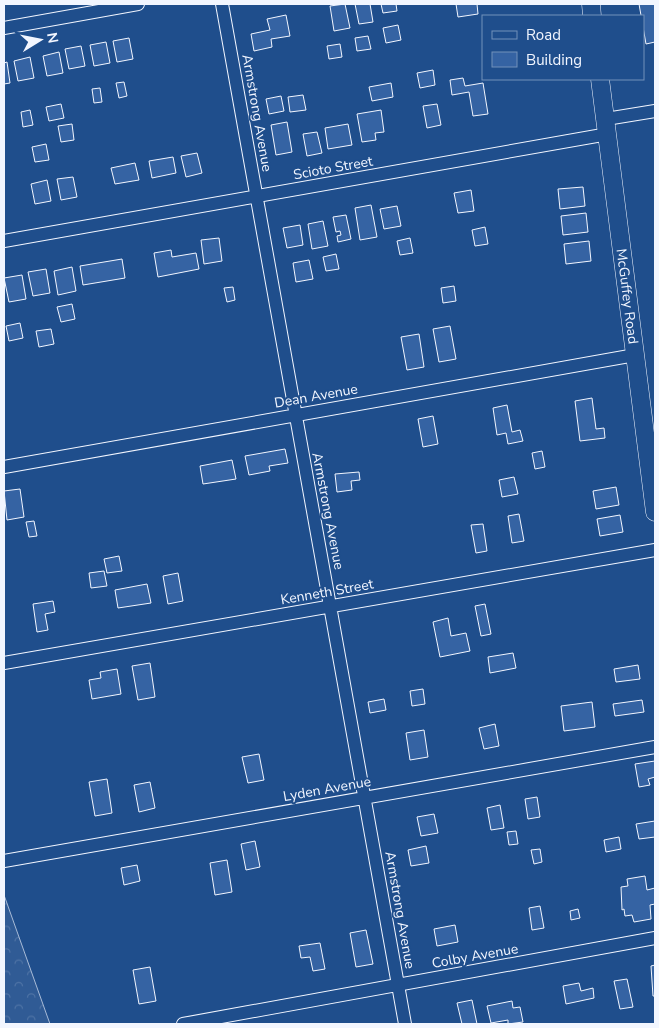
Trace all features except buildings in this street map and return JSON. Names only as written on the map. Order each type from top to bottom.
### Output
[{"type":"street","points":[[4,28],[138,4]]},
{"type":"street","name":"Armstrong Avenue","points":[[222,4],[258,196],[405,1024]]},
{"type":"street","name":"McGuffey Road","points":[[600,80],[655,512]]},
{"type":"street","name":"Scioto Street","points":[[4,241],[258,196],[607,126],[655,111]]},
{"type":"street","name":"Dean Avenue","points":[[4,467],[634,355]]},
{"type":"street","name":"Kenneth Street","points":[[4,663],[655,550]]},
{"type":"street","name":"Lyden Avenue","points":[[4,861],[655,747]]},
{"type":"street","name":"Colby Avenue","points":[[183,1024],[655,938]]},
{"type":"green space","points":[[4,895],[50,1024],[4,1024]]}]
